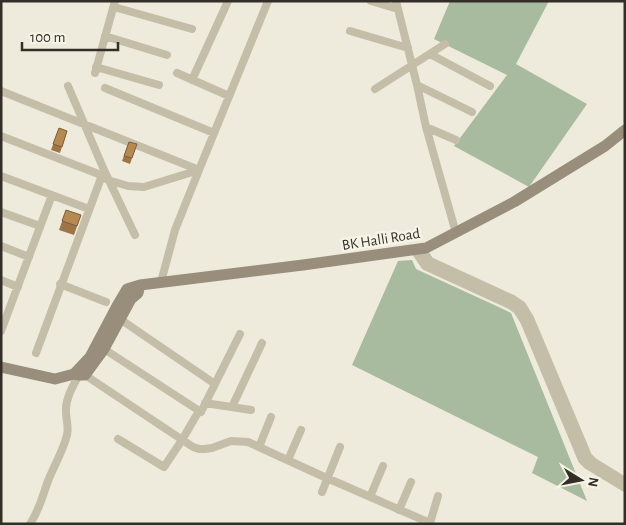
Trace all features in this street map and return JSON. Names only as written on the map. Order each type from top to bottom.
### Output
[{"type":"main road","name":"BK Halli Road","points":[[79,375],[104,349],[127,289],[140,284],[303,265],[426,248],[514,202],[605,146],[625,130]]},
{"type":"main road","name":"BK Halli Road","points":[[79,375],[116,317]]},
{"type":"main road","points":[[1,367],[56,379],[79,375]]},
{"type":"street","points":[[192,80],[228,1]]},
{"type":"street","points":[[162,282],[175,230],[268,1]]},
{"type":"street","points":[[371,1],[397,5],[426,127],[456,233]]},
{"type":"street","points":[[159,85],[96,70],[115,4],[192,29]]},
{"type":"street","points":[[350,31],[408,48]]},
{"type":"street","points":[[105,36],[167,55]]},
{"type":"street","points":[[375,89],[445,44]]},
{"type":"street","points":[[430,54],[490,86]]},
{"type":"street","points":[[177,73],[229,96]]},
{"type":"street","points":[[417,85],[472,112]]},
{"type":"street","points":[[68,86],[105,175],[135,235]]},
{"type":"street","points":[[106,88],[214,133]]},
{"type":"street","points":[[1,91],[199,170]]},
{"type":"street","points":[[426,127],[456,140]]},
{"type":"street","points":[[1,136],[105,175],[128,186],[144,188],[199,170]]},
{"type":"street","points":[[36,353],[89,209],[105,175]]},
{"type":"street","points":[[1,176],[89,209]]},
{"type":"street","points":[[1,331],[4,315],[18,286],[52,195]]},
{"type":"street","points":[[1,212],[40,226]]},
{"type":"street","points":[[1,246],[29,257]]},
{"type":"street","points":[[418,249],[430,261],[513,299],[525,309],[588,456],[594,462],[625,481]]},
{"type":"street","points":[[418,249],[425,266],[510,305],[520,313],[582,460],[625,488]]},
{"type":"street","points":[[1,280],[18,286]]},
{"type":"street","points":[[60,284],[106,302]]},
{"type":"street","points":[[116,317],[215,384]]},
{"type":"street","points":[[104,349],[201,412],[240,334]]},
{"type":"street","points":[[232,407],[262,343]]},
{"type":"street","points":[[30,524],[36,514],[68,434],[66,410],[68,398],[79,375],[193,447],[199,449],[212,448],[231,442],[248,442],[430,523],[438,496]]},
{"type":"street","points":[[205,403],[251,410]]},
{"type":"street","points":[[118,439],[164,467],[196,416]]},
{"type":"street","points":[[259,447],[271,417]]},
{"type":"street","points":[[288,460],[300,430]]},
{"type":"street","points":[[322,492],[340,447]]},
{"type":"street","points":[[370,497],[383,466]]},
{"type":"street","points":[[399,510],[411,482]]},
{"type":"green space","points":[[450,1],[549,1],[516,64],[587,104],[529,187],[454,146],[507,75],[434,39]]},
{"type":"green space","points":[[412,260],[416,269],[511,313],[587,501],[532,473],[538,457],[352,365],[398,261]]},
{"type":"building","points":[[59,128],[67,131],[62,147],[53,144]]},
{"type":"building","points":[[129,142],[137,144],[132,158],[124,156]]},
{"type":"building","points":[[66,210],[81,215],[77,226],[62,221]]}]
